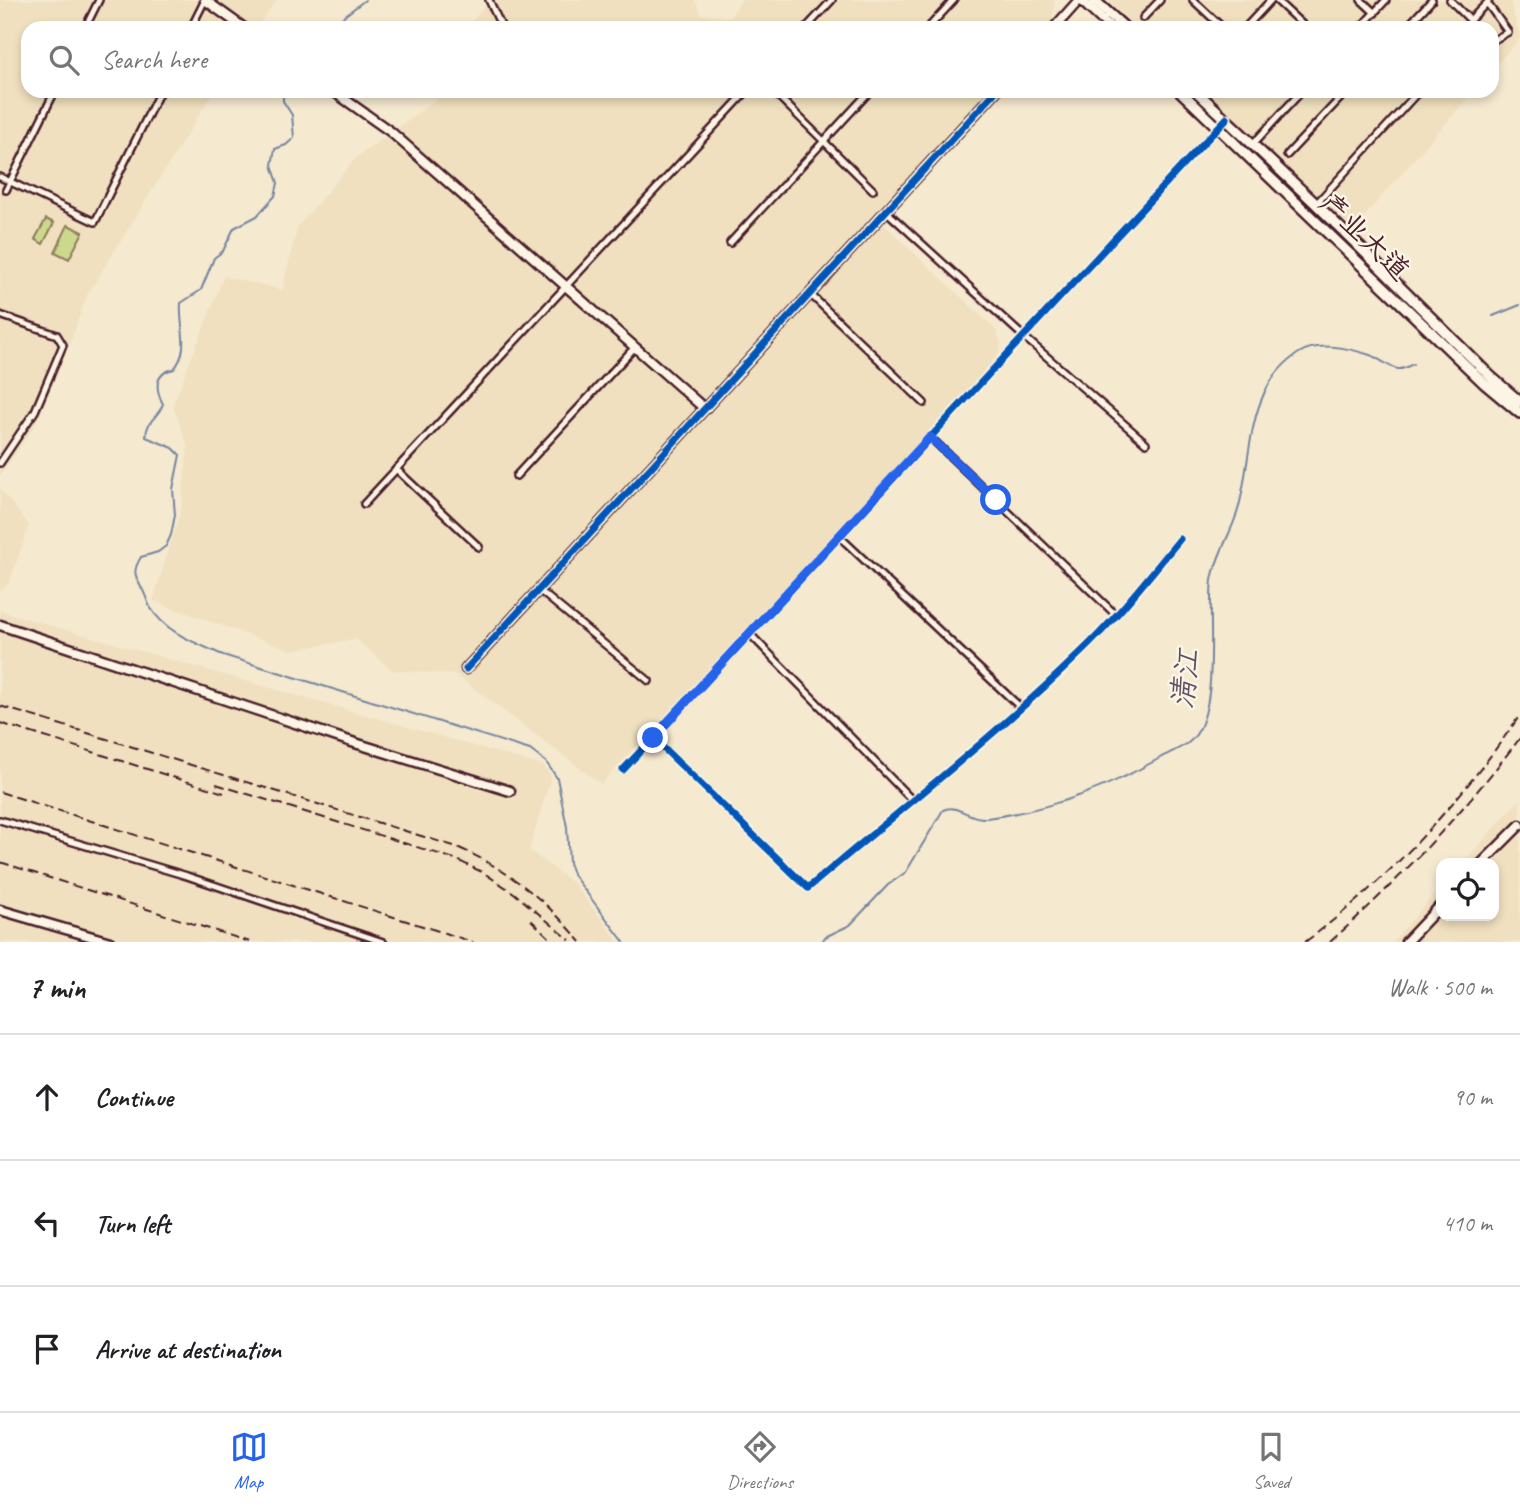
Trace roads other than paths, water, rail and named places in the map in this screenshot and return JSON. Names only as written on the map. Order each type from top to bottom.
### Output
[{"type":"main road","points":[[1080,0],[1103,21]]},
{"type":"main road","points":[[1094,0],[1117,21]]},
{"type":"main road","name":"产业大道","points":[[1188,98],[1484,383],[1520,413]]},
{"type":"main road","name":"产业大道","points":[[1204,98],[1520,402]]},
{"type":"street","points":[[88,21],[99,0]]},
{"type":"street","points":[[194,21],[205,0],[234,21]]},
{"type":"street","points":[[489,0],[499,21]]},
{"type":"street","points":[[812,21],[832,0]]},
{"type":"street","points":[[934,21],[954,0]]},
{"type":"street","points":[[1060,21],[1080,0]]},
{"type":"street","points":[[1143,18],[1160,0]]},
{"type":"street","points":[[1193,0],[1216,21]]},
{"type":"street","points":[[1252,21],[1274,0],[1298,21]]},
{"type":"street","points":[[1361,0],[1375,13]]},
{"type":"street","points":[[1367,21],[1386,0]]},
{"type":"street","points":[[1412,21],[1432,0]]},
{"type":"street","points":[[1450,0],[1470,20],[1488,1],[1508,32],[1499,37]]},
{"type":"street","points":[[6,190],[52,98]]},
{"type":"street","points":[[0,177],[94,222],[156,98]]},
{"type":"street","points":[[343,98],[391,132],[705,409]]},
{"type":"street","points":[[364,504],[741,98]]},
{"type":"street","points":[[780,98],[873,190]]},
{"type":"street","points":[[730,243],[864,98]]},
{"type":"street","points":[[466,669],[990,98]]},
{"type":"street","points":[[1254,144],[1293,98]]},
{"type":"street","points":[[1287,155],[1340,98]]},
{"type":"street","points":[[1316,204],[1413,98]]},
{"type":"street","points":[[623,770],[1227,118]]},
{"type":"street","points":[[886,211],[1146,443]]},
{"type":"street","points":[[810,294],[925,404]]},
{"type":"street","points":[[0,315],[57,335],[63,345],[35,411],[0,463]]},
{"type":"street","points":[[516,476],[635,347]]},
{"type":"street","points":[[930,437],[1116,615]]},
{"type":"street","points":[[396,469],[479,547]]},
{"type":"street","points":[[840,537],[1021,708]]},
{"type":"street","points":[[653,738],[808,888],[1021,708],[1079,654],[1180,539]]},
{"type":"street","points":[[539,590],[649,681]]},
{"type":"street","points":[[0,625],[355,743],[510,791]]},
{"type":"street","points":[[750,634],[912,800]]},
{"type":"street","points":[[0,820],[187,876],[383,942]]},
{"type":"street","points":[[1487,858],[1520,825]]},
{"type":"street","points":[[0,909],[110,942]]},
{"type":"street","points":[[1406,942],[1436,910]]},
{"type":"waterway","points":[[328,21],[339,20],[365,0]]},
{"type":"waterway","points":[[283,98],[292,115],[294,138],[275,149],[272,165],[278,183],[275,196],[257,216],[234,228],[223,251],[214,258],[201,290],[181,303],[182,353],[174,369],[163,374],[158,382],[163,404],[150,423],[146,437],[173,448],[180,455],[173,489],[175,515],[166,546],[158,552],[141,557],[135,572],[137,579],[150,607],[165,624],[183,637],[223,655],[530,750],[546,762],[557,778],[567,827],[569,863],[574,876],[624,942]]},
{"type":"waterway","name":"清江","points":[[1493,316],[1520,305]]},
{"type":"waterway","name":"清江","points":[[822,942],[825,937],[850,925],[888,885],[906,872],[943,810],[954,809],[975,817],[987,818],[1055,804],[1119,779],[1188,743],[1199,731],[1209,691],[1214,571],[1238,510],[1254,424],[1269,384],[1281,367],[1299,353],[1315,347],[1362,352],[1398,369],[1413,364]]},
{"type":"railway","points":[[0,706],[457,847],[493,865],[525,887],[581,942]]},
{"type":"railway","points":[[1305,942],[1366,892],[1422,838],[1473,778],[1520,715]]},
{"type":"railway","points":[[0,723],[224,793]]},
{"type":"railway","points":[[1330,942],[1430,844],[1520,738]]},
{"type":"railway","points":[[216,784],[455,859],[484,873],[514,893],[570,940]]},
{"type":"railway","points":[[0,792],[473,942]]},
{"type":"railway","points":[[0,862],[250,942]]},
{"type":"railway","points":[[531,920],[554,942]]}]
